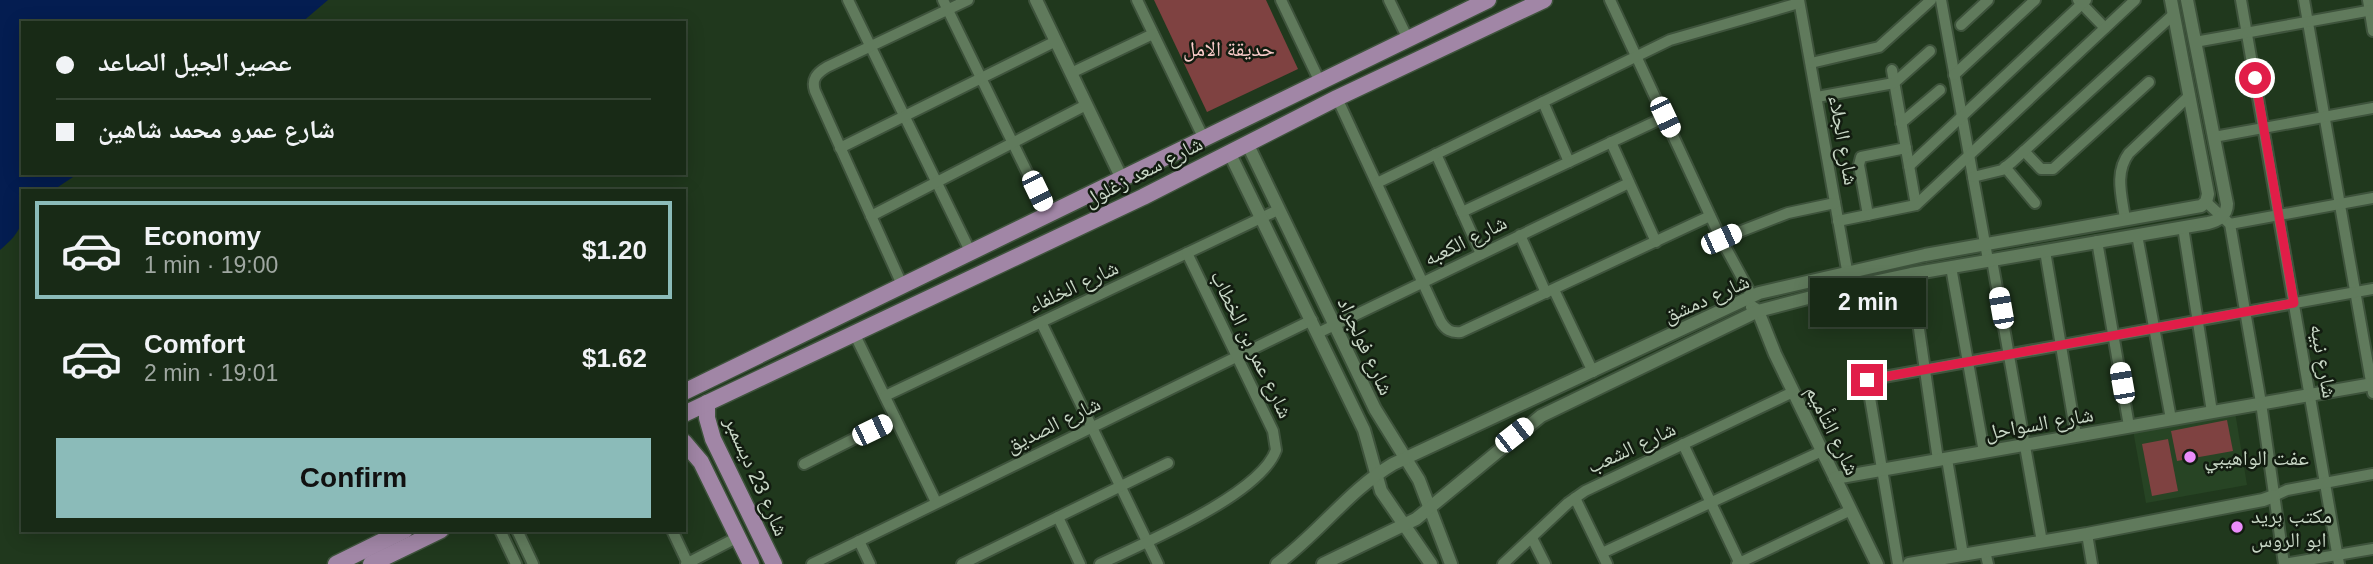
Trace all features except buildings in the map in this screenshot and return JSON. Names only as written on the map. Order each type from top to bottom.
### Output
[{"type":"main road","name":"شارع سعد زغلول","points":[[686,391],[1488,0]]},
{"type":"main road","name":"شارع سعد زغلول","points":[[686,413],[1143,197],[1337,98],[1544,0]]},
{"type":"main road","points":[[1013,232],[1023,253]]},
{"type":"main road","name":"شارع 23 ديسمبر","points":[[707,403],[708,425],[774,564]]},
{"type":"main road","name":"شارع 23 ديسمبر","points":[[686,444],[701,462],[751,564]]},
{"type":"main road","points":[[701,462],[710,453],[719,451]]},
{"type":"main road","points":[[336,564],[401,532]]},
{"type":"main road","points":[[371,564],[415,536],[432,532]]},
{"type":"street","points":[[848,0],[971,253]]},
{"type":"street","points":[[903,287],[815,91],[813,81],[815,76],[827,67],[946,5],[968,0]]},
{"type":"street","points":[[1036,0],[1122,179]]},
{"type":"street","points":[[1137,0],[1204,139]]},
{"type":"street","points":[[1280,0],[1320,82]]},
{"type":"street","points":[[1389,0],[1408,39]]},
{"type":"street","name":"شارع التأميم","points":[[1610,0],[1721,239],[1752,296],[1759,302],[1758,311],[1793,392],[1877,564]]},
{"type":"street","points":[[1811,63],[1879,47],[1931,0]]},
{"type":"street","points":[[1941,0],[2042,542]]},
{"type":"street","points":[[1961,25],[1988,0]]},
{"type":"street","points":[[1954,75],[2035,0]]},
{"type":"street","points":[[1838,221],[1916,205],[2135,0]]},
{"type":"street","points":[[2171,0],[2208,194],[2206,202],[2226,220],[2279,215],[2373,198]]},
{"type":"street","points":[[2187,0],[2227,206],[2226,220],[2261,403],[2284,564],[2339,559],[2373,549]]},
{"type":"street","name":"شارع نبيه","points":[[2241,0],[2339,559]]},
{"type":"street","points":[[2304,0],[2372,387]]},
{"type":"street","points":[[1377,183],[1637,56],[1684,36],[1799,1]]},
{"type":"street","name":"شارع الجلاء","points":[[1799,1],[1850,287]]},
{"type":"street","points":[[1909,166],[2082,1],[2105,28]]},
{"type":"street","points":[[946,5],[1048,215]]},
{"type":"street","points":[[2195,42],[2307,22],[2370,7],[2373,31]]},
{"type":"street","points":[[1973,177],[2005,167],[2174,14]]},
{"type":"street","points":[[1071,73],[1153,34]]},
{"type":"street","points":[[840,148],[1056,41]]},
{"type":"street","points":[[1817,97],[1894,83],[1930,51]]},
{"type":"street","points":[[1892,70],[1916,205]]},
{"type":"street","points":[[2024,151],[2041,169],[2053,169],[2149,82]]},
{"type":"street","points":[[1901,123],[1940,90]]},
{"type":"street","points":[[2125,219],[2120,177],[2123,162],[2129,153],[2189,96]]},
{"type":"street","points":[[1337,98],[1445,327],[1454,332],[1466,330],[1710,216]]},
{"type":"street","points":[[1543,102],[1569,162]]},
{"type":"street","points":[[871,216],[1086,105]]},
{"type":"street","points":[[2214,137],[2373,108]]},
{"type":"street","points":[[1462,212],[1665,117]]},
{"type":"street","points":[[1611,142],[1656,242]]},
{"type":"street","name":"شارع فولجراد","points":[[1247,143],[1380,419],[1419,480],[1451,564]]},
{"type":"street","points":[[1868,215],[1859,165],[1861,157],[1906,148]]},
{"type":"street","name":"شارع فولجراد","points":[[1229,152],[1368,440],[1375,476],[1381,491],[1431,564]]},
{"type":"street","points":[[1436,154],[1481,254]]},
{"type":"street","points":[[2005,167],[2035,203]]},
{"type":"street","name":"شارع الكعبه","points":[[1318,333],[1629,183]]},
{"type":"street","name":"شارع دمشق","points":[[1277,564],[1298,548],[1375,476],[1406,458],[1752,296],[1985,243],[2199,207],[2206,202]]},
{"type":"street","points":[[1721,239],[1788,213],[1835,203]]},
{"type":"street","name":"شارع الخلفاء","points":[[885,396],[1278,210]]},
{"type":"street","name":"شارع دمشق","points":[[1323,564],[1403,525],[1430,508],[1514,435],[1541,416],[1758,311],[1911,274],[2226,220]]},
{"type":"street","points":[[2183,227],[2212,412]]},
{"type":"street","points":[[1520,235],[1592,372]]},
{"type":"street","points":[[2137,235],[2171,419]]},
{"type":"street","points":[[2097,241],[2129,426]]},
{"type":"street","points":[[2045,251],[2076,435]]},
{"type":"street","name":"شارع عمر بن الخطاب","points":[[1100,564],[1223,502],[1273,458],[1276,440],[1187,253]]},
{"type":"street","points":[[1951,267],[1984,452]]},
{"type":"street","points":[[1911,274],[1925,370],[1963,555]]},
{"type":"street","points":[[1898,564],[1867,380],[2373,289]]},
{"type":"street","name":"شارع الصديق","points":[[812,564],[1312,320]]},
{"type":"street","points":[[1041,322],[1157,564]]},
{"type":"street","points":[[854,333],[936,502]]},
{"type":"street","points":[[1661,339],[1668,355]]},
{"type":"street","name":"شارع السواحل","points":[[1835,478],[2261,403],[2372,387]]},
{"type":"street","name":"شارع الشعب","points":[[1503,564],[1584,491],[1793,392]]},
{"type":"street","points":[[804,464],[895,418]]},
{"type":"street","points":[[1683,444],[1739,564],[1851,510]]},
{"type":"street","points":[[1575,498],[1605,559],[1711,503],[1822,451]]},
{"type":"street","points":[[962,564],[1168,463]]},
{"type":"street","points":[[1909,564],[1963,555],[1986,558],[2042,542],[2263,500],[2287,490],[2373,474]]},
{"type":"street","points":[[1058,517],[1080,564]]},
{"type":"street","points":[[501,532],[516,564]]},
{"type":"street","points":[[518,532],[533,564]]},
{"type":"street","points":[[673,532],[687,564],[738,537]]},
{"type":"street","points":[[2087,534],[2092,564]]},
{"type":"street","points":[[1532,537],[1545,564]]},
{"type":"street","points":[[859,541],[870,564]]},
{"type":"shaded area","name":"عفت الواهيبي","points":[[2235,412],[2247,485],[2146,503],[2133,430]]},
{"type":"green space","name":"حديقة الامل","points":[[1154,0],[1266,0],[1298,69],[1207,112]]},
{"type":"green space","points":[[2227,420],[2233,451],[2177,461],[2171,431]]},
{"type":"green space","points":[[2168,439],[2178,491],[2152,496],[2142,444]]},
{"type":"water","points":[[0,0],[328,0],[303,21],[21,21],[21,175],[76,175],[55,189],[21,189],[21,224],[0,250]]},
{"type":"place","name":"عفت الواهيبي","points":[[2190,457]]},
{"type":"place","name":"مكتب بريد ابو الروس","points":[[2237,527]]},
{"type":"route","points":[[1867,380],[2294,303],[2255,78]]}]
